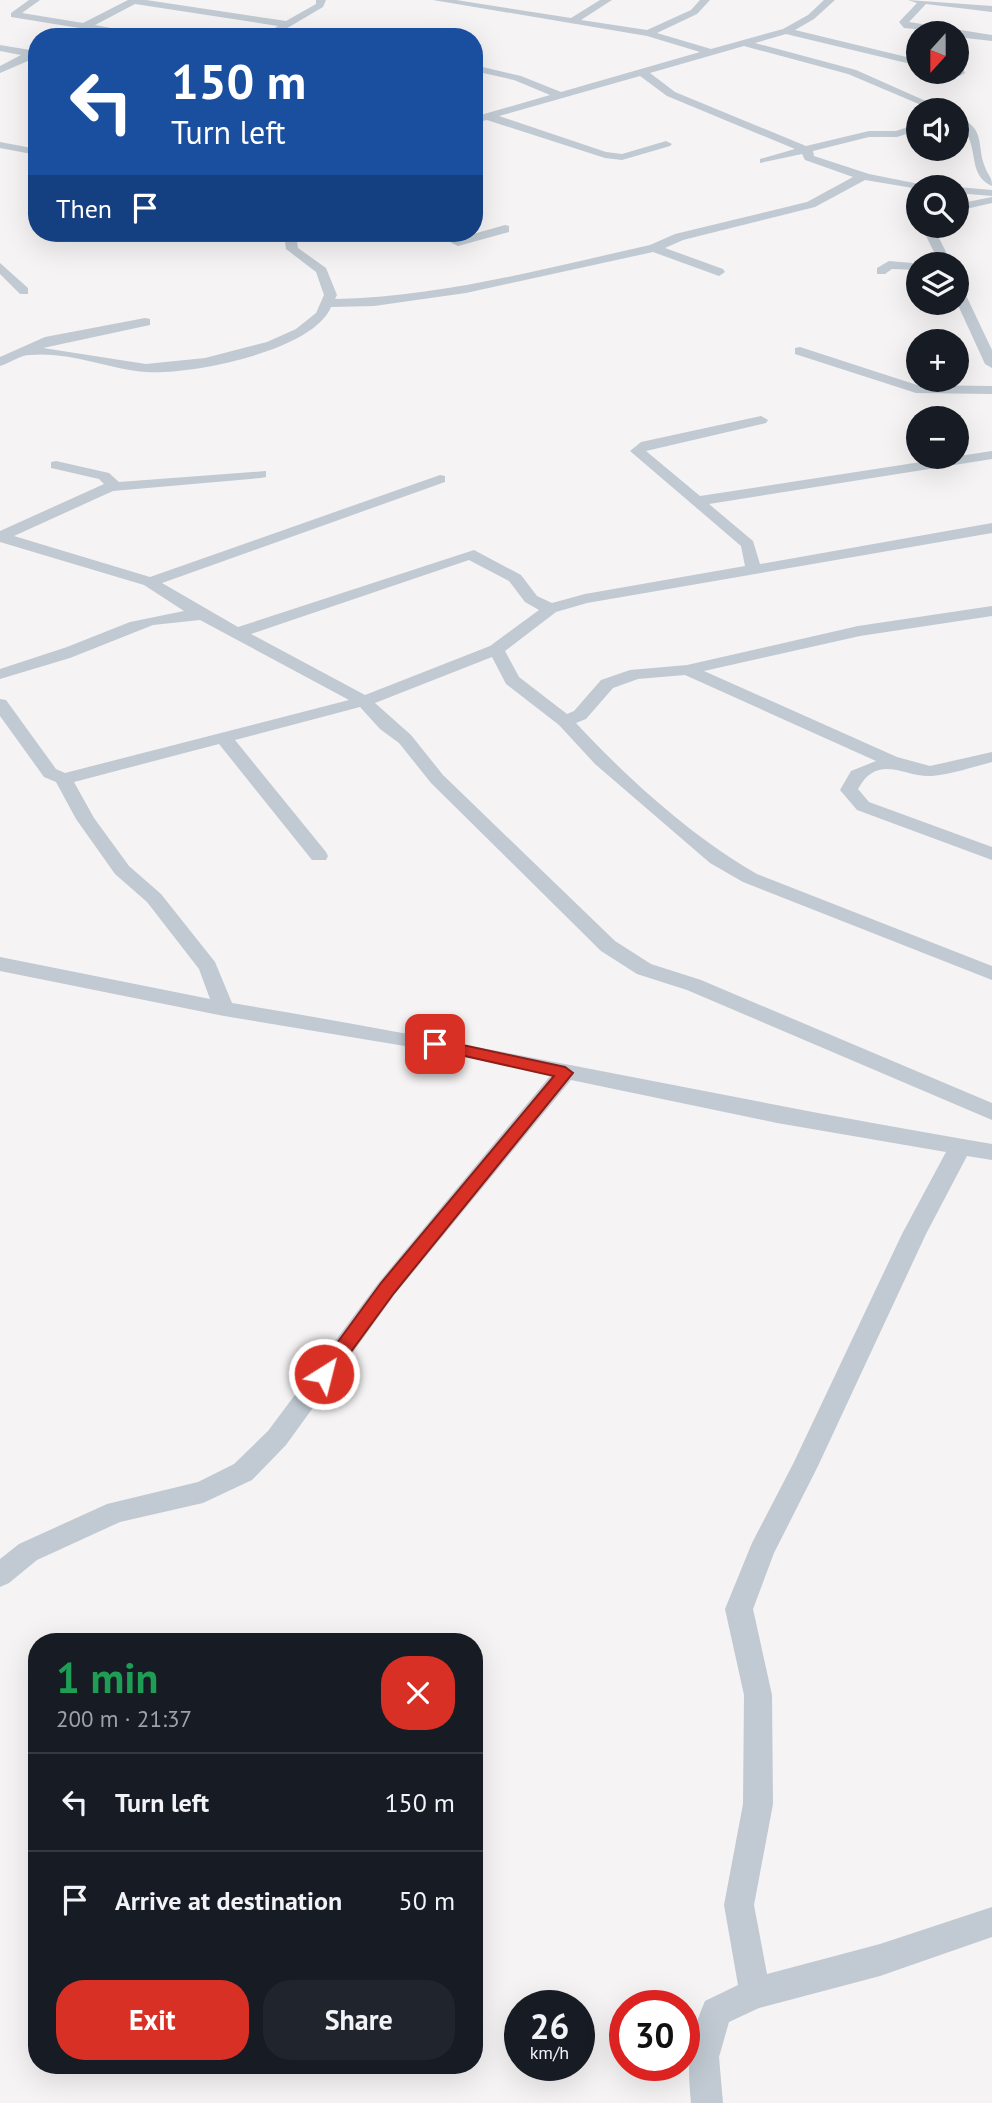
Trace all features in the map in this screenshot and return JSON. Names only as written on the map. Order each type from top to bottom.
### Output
[{"type":"street","points":[[35,0],[14,15],[99,28]]},
{"type":"street","points":[[82,28],[134,0],[288,24]]},
{"type":"street","points":[[281,28],[320,5],[321,0]]},
{"type":"street","points":[[438,0],[575,19],[649,33],[710,52]]},
{"type":"street","points":[[575,19],[607,0]]},
{"type":"street","points":[[649,33],[694,12],[705,0]]},
{"type":"street","points":[[483,117],[786,31],[811,17],[830,0]]},
{"type":"street","points":[[913,0],[992,9]]},
{"type":"street","points":[[906,26],[904,22],[924,1]]},
{"type":"street","points":[[786,31],[906,59]]},
{"type":"street","points":[[970,36],[992,38]]},
{"type":"street","points":[[747,44],[852,72],[914,98]]},
{"type":"street","points":[[0,48],[28,52]]},
{"type":"street","points":[[0,70],[28,56]]},
{"type":"street","points":[[483,70],[517,78],[562,96]]},
{"type":"street","points":[[642,73],[657,81],[671,94],[807,150]]},
{"type":"street","points":[[487,116],[605,156],[621,157],[666,144]]},
{"type":"street","points":[[969,126],[977,131],[979,167],[992,183]]},
{"type":"street","points":[[764,161],[869,134],[897,134],[906,131]]},
{"type":"street","points":[[0,145],[28,150]]},
{"type":"street","points":[[807,150],[808,158],[890,184],[906,185]]},
{"type":"street","points":[[328,303],[397,299],[466,289],[654,248],[679,237],[811,205],[863,176]]},
{"type":"street","points":[[969,191],[992,192]]},
{"type":"street","points":[[969,205],[992,200]]},
{"type":"street","points":[[483,235],[505,229]]},
{"type":"street","points":[[23,350],[153,368],[186,366],[256,350],[296,334],[319,319],[328,303],[328,285],[321,270],[292,248],[291,242]]},
{"type":"street","points":[[654,248],[719,272]]},
{"type":"street","points":[[881,271],[889,265],[906,266]]},
{"type":"street","points":[[0,267],[24,290]]},
{"type":"street","points":[[969,315],[992,364]]},
{"type":"street","points":[[0,362],[23,350],[77,332],[145,322]]},
{"type":"street","points":[[800,351],[916,390],[992,390]]},
{"type":"street","points":[[753,569],[748,544],[638,451],[646,445],[761,420]]},
{"type":"street","points":[[698,501],[992,455]]},
{"type":"street","points":[[56,465],[104,476],[111,482],[110,487]]},
{"type":"street","points":[[0,537],[110,487],[261,474]]},
{"type":"street","points":[[150,582],[440,479]]},
{"type":"street","points":[[63,779],[364,701],[496,650],[550,609],[585,599],[992,528]]},
{"type":"street","points":[[0,537],[150,582],[203,615],[364,701],[405,739],[437,779],[608,946],[644,969],[694,985],[992,1112]]},
{"type":"street","points":[[238,633],[468,555],[474,555],[515,578],[531,599],[550,609]]},
{"type":"street","points":[[565,721],[580,715],[607,684],[619,678],[687,670],[816,643],[858,631],[992,611]]},
{"type":"street","points":[[0,674],[72,651],[120,628],[175,615],[203,615]]},
{"type":"street","points":[[496,650],[512,680],[565,721],[601,760],[717,859],[750,878],[992,973]]},
{"type":"street","points":[[687,670],[891,761],[930,771],[992,757]]},
{"type":"street","points":[[0,704],[50,773],[63,779],[85,819],[122,870],[154,898],[208,967],[224,1009]]},
{"type":"street","points":[[223,737],[319,856]]},
{"type":"street","points":[[891,761],[857,775],[849,790],[863,806],[992,854]]},
{"type":"street","points":[[0,964],[224,1009],[435,1044],[776,1115],[992,1152]]},
{"type":"street","points":[[0,1575],[28,1552],[116,1512],[203,1492],[243,1472],[277,1438],[387,1288],[565,1073]]},
{"type":"street","points":[[755,1993],[739,1905],[758,1804],[758,1695],[739,1609],[761,1551],[805,1466],[914,1234],[960,1147]]},
{"type":"street","points":[[707,2103],[703,2057],[716,2012],[755,1993],[880,1960],[992,1922]]},
{"type":"route","points":[[324,1374],[387,1288],[495,1162],[565,1073],[435,1044]]}]
